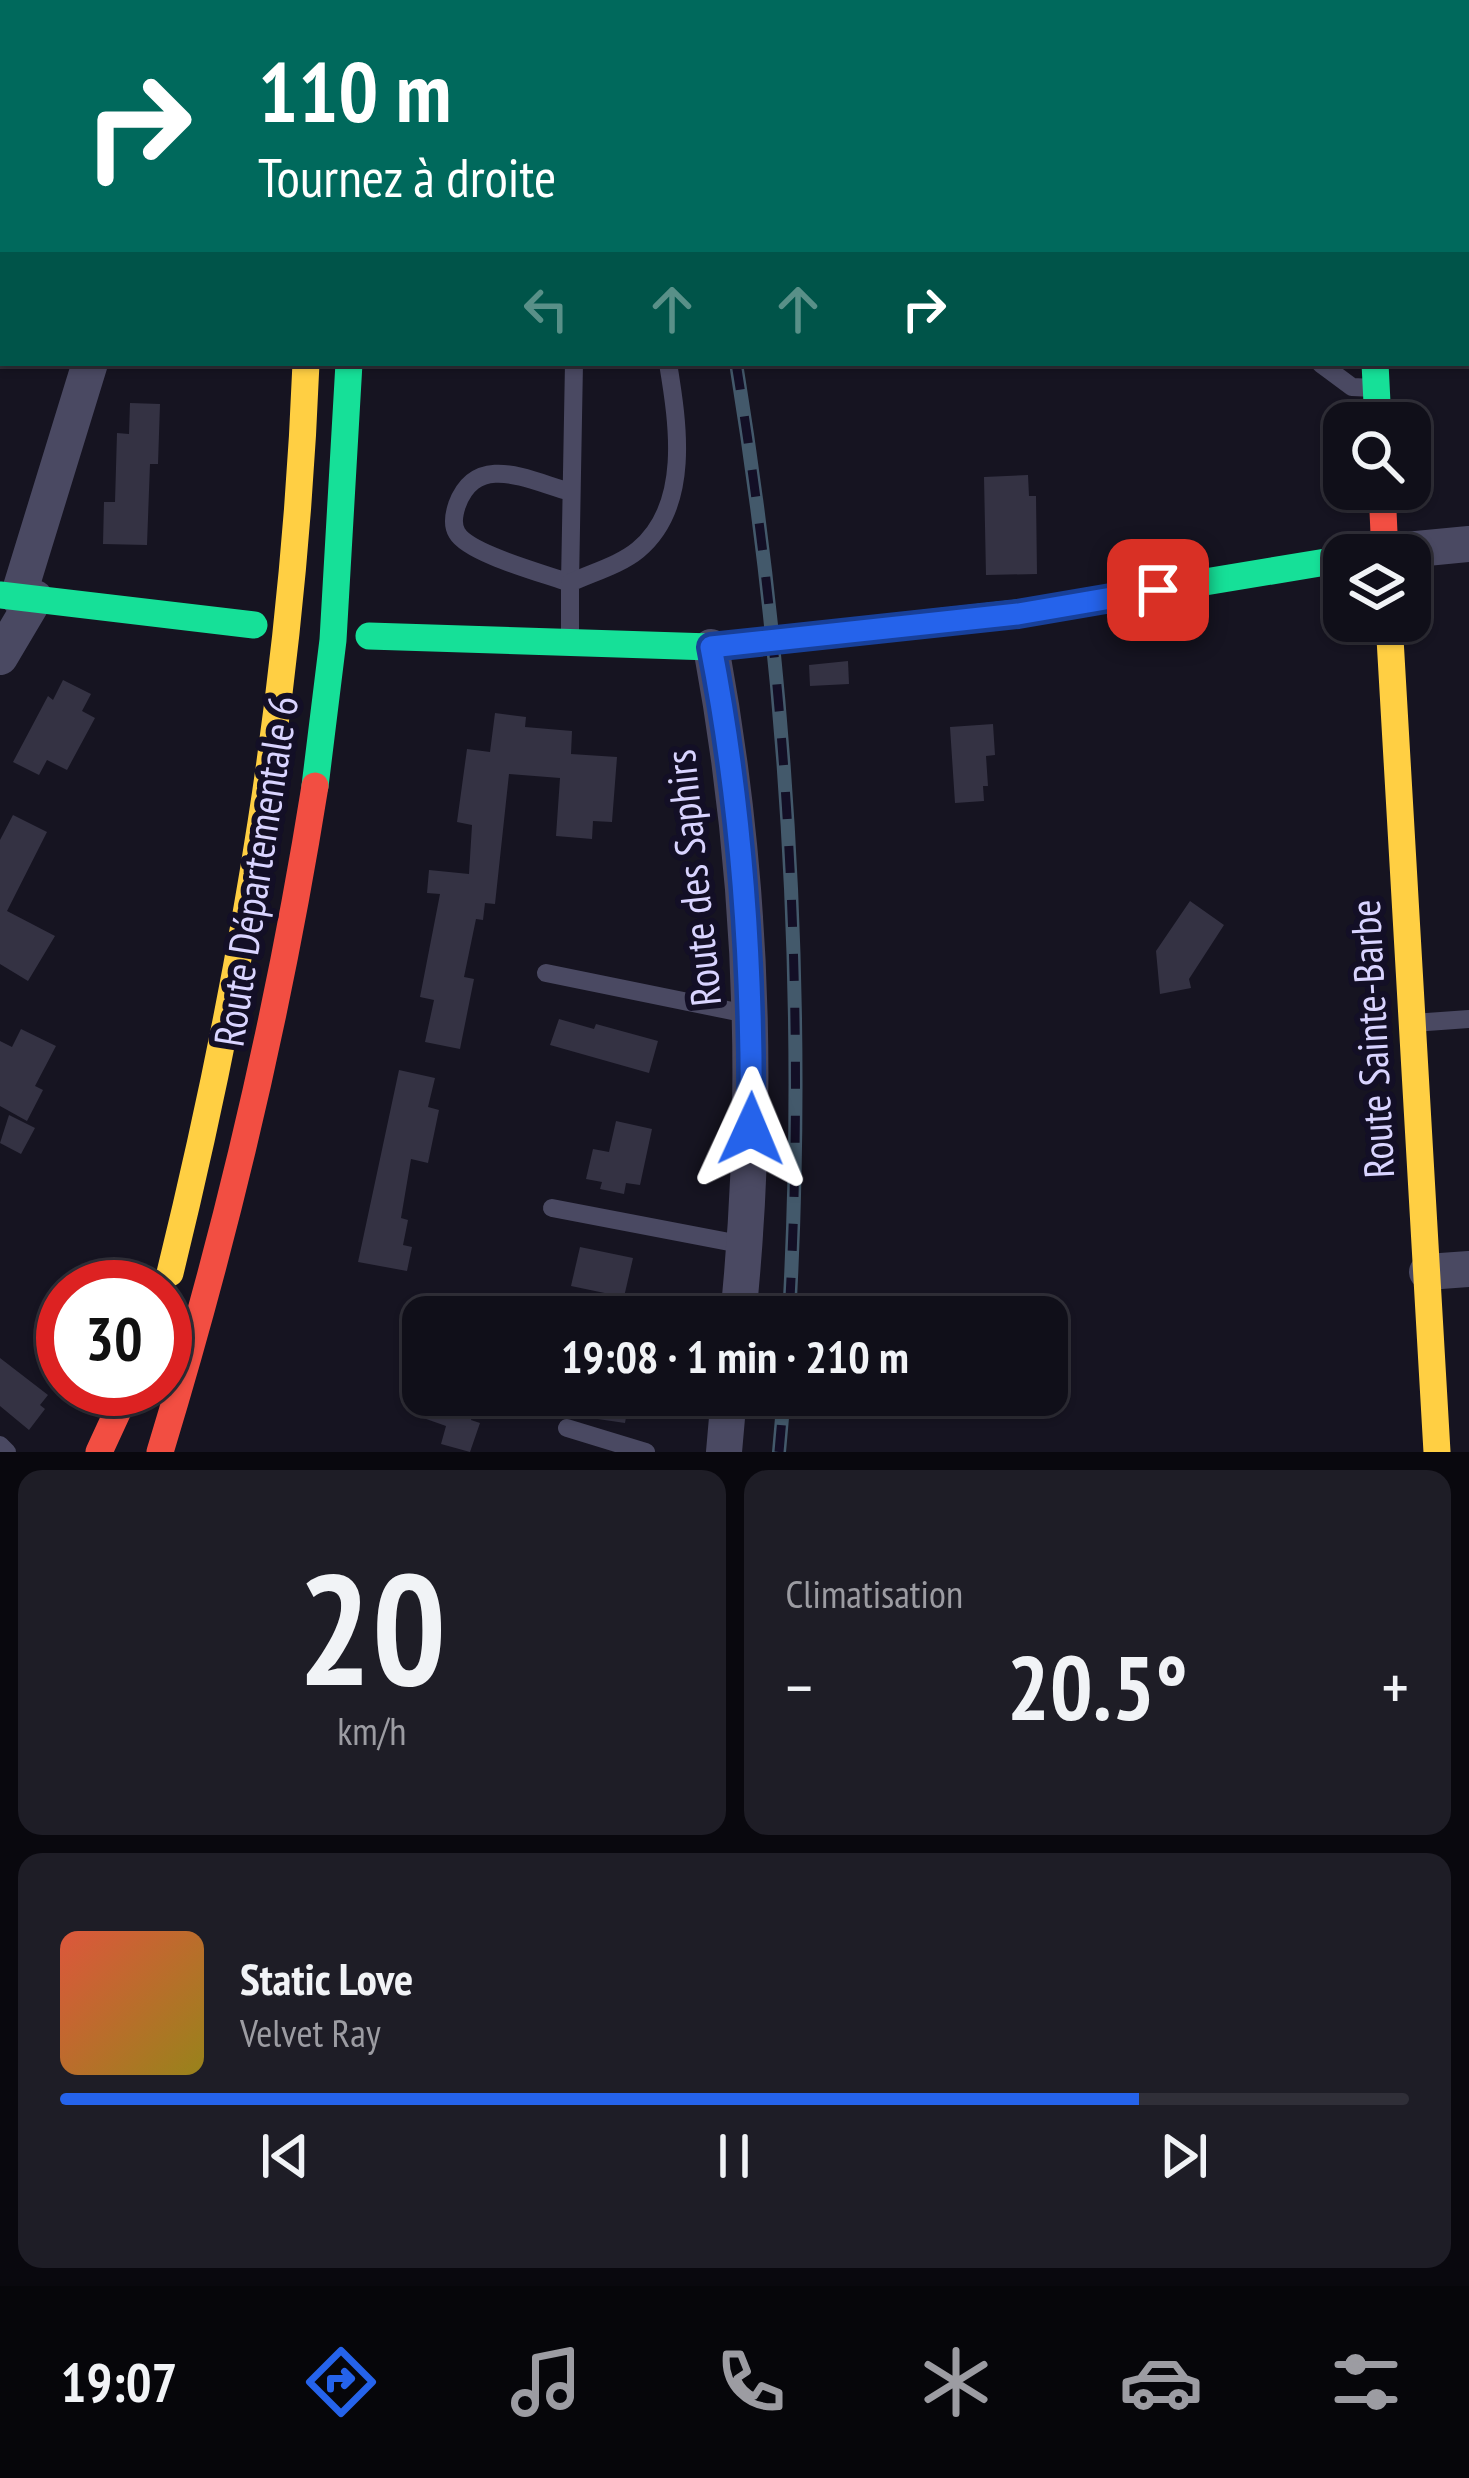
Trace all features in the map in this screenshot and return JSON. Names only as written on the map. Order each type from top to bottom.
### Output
[{"type":"main road","name":"Route Départementale 6","points":[[173,1260],[207,1129],[260,871],[288,654],[306,366]]},
{"type":"main road","name":"Route Départementale 6","points":[[192,1350],[277,1024],[306,861],[333,661],[349,366]]},
{"type":"main road","points":[[369,636],[711,647],[1018,614],[1323,563]]},
{"type":"main road","points":[[18,597],[254,625]]},
{"type":"main road","name":"Route Sainte-Barbe","points":[[1390,642],[1437,1452]]},
{"type":"main road","points":[[99,1452],[118,1416]]},
{"type":"main road","points":[[114,1452],[124,1416]]},
{"type":"main road","points":[[160,1452],[172,1416]]},
{"type":"main road","points":[[172,1452],[178,1416]]},
{"type":"street","points":[[0,657],[89,366]]},
{"type":"street","points":[[1431,548],[1469,544]]},
{"type":"street","name":"Route des Saphirs","points":[[711,647],[737,815],[752,1015],[740,1296]]},
{"type":"street","points":[[1427,1272],[1469,1269]]},
{"type":"street","points":[[724,1452],[728,1416]]},
{"type":"lane","points":[[570,644],[574,366]]},
{"type":"lane","points":[[572,493],[500,473],[480,474],[464,487],[454,515],[457,533],[473,547],[570,583],[637,552],[664,521],[675,481],[676,413],[668,366]]},
{"type":"lane","points":[[1324,366],[1352,387],[1376,375]]},
{"type":"lane","points":[[546,973],[752,1015]]},
{"type":"lane","points":[[1413,1023],[1469,1019]]},
{"type":"lane","points":[[552,1208],[745,1245]]},
{"type":"lane","points":[[567,1428],[646,1452]]},
{"type":"lane","points":[[0,1445],[7,1452]]},
{"type":"building","points":[[130,403],[160,404],[158,464],[150,464],[147,545],[103,544],[104,502],[115,502],[117,433],[129,434]]},
{"type":"building","points":[[1028,475],[1029,496],[1036,496],[1037,574],[986,575],[984,477]]},
{"type":"building","points":[[848,661],[849,684],[810,686],[809,665]]},
{"type":"building","points":[[63,680],[91,694],[82,711],[95,718],[67,770],[47,760],[39,775],[13,762],[48,696],[53,700]]},
{"type":"building","points":[[495,713],[526,717],[525,727],[572,731],[571,754],[617,757],[612,822],[593,821],[592,839],[556,836],[560,778],[509,774],[495,904],[485,903],[483,920],[476,919],[464,977],[474,979],[460,1049],[425,1042],[434,1000],[420,997],[440,894],[427,893],[429,870],[469,874],[472,825],[457,822],[467,749],[490,752]]},
{"type":"building","points":[[993,724],[995,755],[986,756],[984,801],[955,803],[950,727]]},
{"type":"building","points":[[13,815],[47,832],[7,911],[55,936],[28,981],[0,964],[0,840]]},
{"type":"building","points":[[1190,901],[1224,925],[1189,979],[1191,988],[1160,994],[1156,951]]},
{"type":"building","points":[[559,1019],[658,1041],[649,1073],[550,1045]]},
{"type":"building","points":[[21,1029],[56,1046],[35,1086],[43,1090],[27,1121],[0,1106],[0,1041],[12,1047]]},
{"type":"building","points":[[399,1070],[435,1078],[428,1107],[439,1110],[428,1163],[411,1159],[401,1218],[408,1220],[403,1245],[412,1247],[407,1271],[358,1262]]},
{"type":"building","points":[[9,1115],[35,1128],[21,1154],[0,1143]]},
{"type":"building","points":[[616,1121],[652,1129],[640,1185],[626,1183],[624,1194],[600,1189],[602,1182],[586,1179],[593,1149],[609,1152]]},
{"type":"building","points":[[580,1247],[633,1258],[624,1296],[571,1286]]},
{"type":"building","points":[[0,1358],[36,1386],[36,1416],[40,1416],[29,1430],[0,1406]]},
{"type":"building","points":[[418,1416],[472,1416],[471,1420],[480,1423],[470,1452],[441,1444],[446,1426]]},
{"type":"building","points":[[591,1416],[626,1416],[625,1423]]},
{"type":"railway","points":[[736,366],[768,600],[788,838],[795,1078],[790,1296]]},
{"type":"railway","points":[[779,1452],[782,1416]]},
{"type":"traffic: fast","points":[[315,786],[333,640],[349,366]]},
{"type":"traffic: fast","points":[[1375,366],[1377,402]]},
{"type":"traffic: fast","points":[[369,636],[711,647],[1018,613],[1323,562]]},
{"type":"traffic: fast","points":[[0,595],[254,625]]},
{"type":"traffic: slow","points":[[173,1260],[221,1047],[261,821],[290,594],[306,366]]},
{"type":"traffic: slow","points":[[1390,642],[1437,1452]]},
{"type":"traffic: jam","points":[[1383,510],[1384,534]]},
{"type":"traffic: jam","points":[[160,1452],[249,1121],[315,786]]},
{"type":"traffic: jam","points":[[99,1452],[116,1416]]},
{"type":"route","points":[[751,1129],[747,925],[737,815],[711,647],[1018,614],[1158,590]]}]
